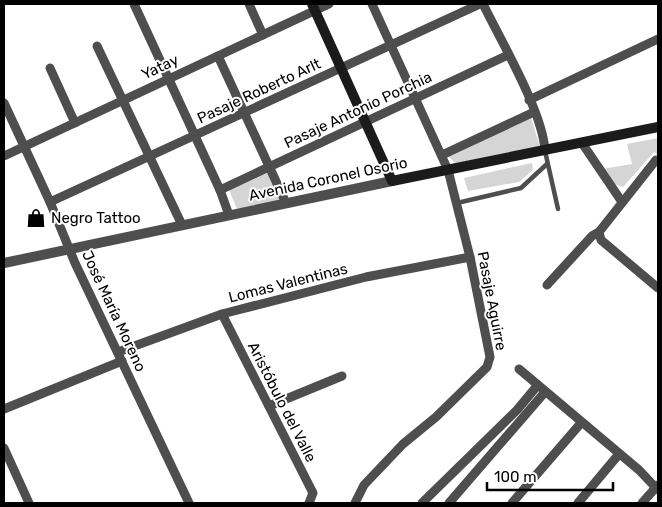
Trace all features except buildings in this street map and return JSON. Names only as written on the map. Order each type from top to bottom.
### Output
[{"type":"main road","points":[[313,7],[392,182]]},
{"type":"main road","name":"Avenida Coronel Osorio","points":[[392,182],[658,128]]},
{"type":"street","points":[[134,4],[220,190],[229,215]]},
{"type":"street","points":[[249,4],[263,35]]},
{"type":"street","name":"Yatay","points":[[4,156],[263,35],[313,7],[329,4]]},
{"type":"street","name":"Pasaje Aguirre","points":[[360,501],[364,485],[403,444],[447,408],[489,362],[490,357],[470,257],[448,170],[372,4]]},
{"type":"street","points":[[481,4],[529,100],[544,141],[545,151]]},
{"type":"street","name":"Pasaje Roberto Arlt","points":[[50,202],[196,137],[391,44],[481,4]]},
{"type":"street","points":[[529,100],[658,40]]},
{"type":"street","points":[[97,46],[182,225]]},
{"type":"street","name":"Pasaje Antonio Porchia","points":[[220,190],[508,55]]},
{"type":"street","points":[[218,56],[286,204]]},
{"type":"street","points":[[50,68],[75,122]]},
{"type":"street","name":"José María Moreno","points":[[4,103],[70,250],[189,503]]},
{"type":"street","points":[[442,155],[534,112]]},
{"type":"street","points":[[582,143],[591,160],[622,202]]},
{"type":"street","points":[[547,285],[592,236],[599,232],[656,160]]},
{"type":"street","name":"Avenida Coronel Osorio","points":[[4,263],[392,182]]},
{"type":"street","points":[[599,232],[601,240],[658,288]]},
{"type":"street","name":"Lomas Valentinas","points":[[118,352],[222,314],[366,278],[470,257]]},
{"type":"street","name":"Aristóbulo del Valle","points":[[222,314],[313,493],[309,503]]},
{"type":"street","points":[[4,409],[122,361]]},
{"type":"street","points":[[519,369],[657,488],[642,503]]},
{"type":"street","points":[[269,406],[342,376]]},
{"type":"street","points":[[422,503],[541,389]]},
{"type":"street","points":[[449,503],[541,389]]},
{"type":"street","points":[[512,503],[581,423]]},
{"type":"street","points":[[4,448],[29,503]]},
{"type":"street","points":[[578,503],[619,454]]},
{"type":"lane","points":[[545,151],[558,209]]},
{"type":"lane","points":[[457,202],[521,188],[547,164]]},
{"type":"shaded area","points":[[531,118],[540,147],[455,163],[448,156]]},
{"type":"shaded area","points":[[658,138],[658,155],[654,152],[623,187],[614,184],[602,169],[632,164],[627,144]]},
{"type":"shaded area","points":[[532,163],[533,170],[519,182],[468,191],[464,178]]},
{"type":"shaded area","points":[[268,173],[280,200],[237,209],[229,190]]},
{"type":"place","name":"Negro Tattoo","points":[[36,218]]}]
